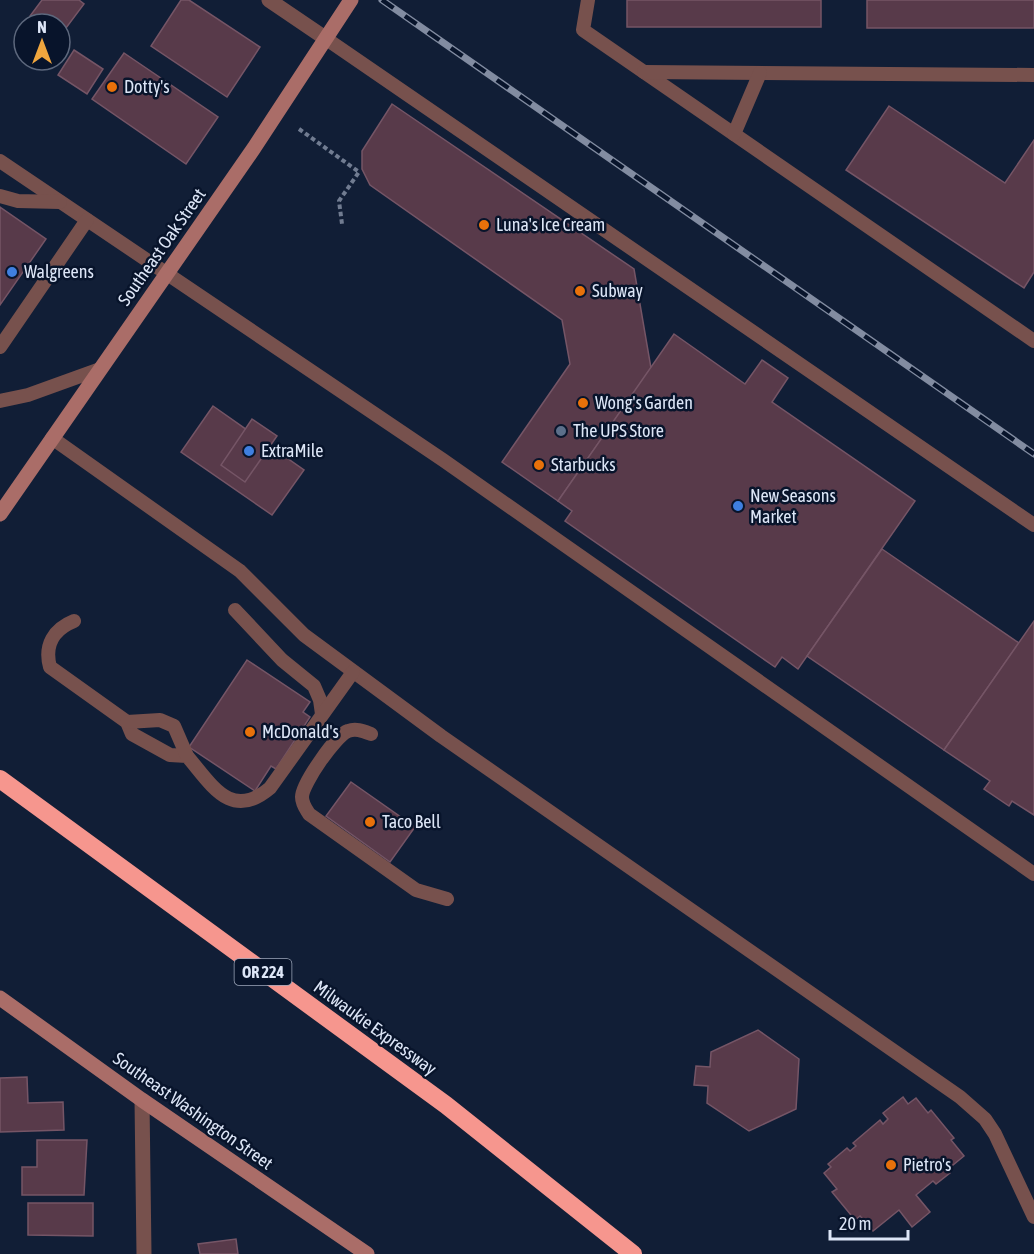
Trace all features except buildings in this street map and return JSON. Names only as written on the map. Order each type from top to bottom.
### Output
[{"type":"highway","name":"Milwaukie Expressway","points":[[0,779],[446,1105],[633,1254]]},
{"type":"street","points":[[269,0],[325,38]]},
{"type":"street","name":"Southeast Oak Street","points":[[0,514],[168,274],[351,0]]},
{"type":"street","name":"Southeast Washington Street","points":[[0,998],[142,1100],[366,1254]]},
{"type":"street","points":[[142,1100],[144,1254]]},
{"type":"lane","points":[[588,0],[583,30],[1034,341]]},
{"type":"lane","points":[[325,38],[1034,525]]},
{"type":"lane","points":[[644,72],[1034,75]]},
{"type":"lane","points":[[734,134],[760,73]]},
{"type":"lane","points":[[0,161],[443,460],[1034,874]]},
{"type":"lane","points":[[0,196],[18,201],[60,202]]},
{"type":"lane","points":[[0,347],[87,220]]},
{"type":"lane","points":[[0,401],[28,395],[100,369]]},
{"type":"lane","points":[[52,438],[240,571],[304,635],[441,736],[960,1097],[985,1119],[995,1134],[1034,1217]]},
{"type":"lane","points":[[235,610],[282,660],[314,686],[320,700],[322,714]]},
{"type":"lane","points":[[74,621],[63,625],[51,637],[47,656],[50,667],[127,722],[132,734],[171,755],[187,756]]},
{"type":"lane","points":[[127,722],[160,720],[174,726],[187,756],[212,786],[230,801],[248,802],[259,798],[270,788],[353,672]]},
{"type":"lane","points":[[371,734],[360,730],[347,731],[338,737],[304,787],[304,806],[309,814],[416,890],[447,899]]},
{"type":"path","points":[[298,129],[359,172],[339,201],[342,224]]},
{"type":"railway","points":[[382,0],[1034,454]]},
{"type":"place","name":"Dotty's","points":[[112,87]]},
{"type":"place","name":"Luna's Ice Cream","points":[[484,225]]},
{"type":"place","name":"Walgreens","points":[[12,272]]},
{"type":"place","name":"Subway","points":[[580,291]]},
{"type":"place","name":"Wong's Garden","points":[[583,403]]},
{"type":"place","name":"The UPS Store","points":[[561,431]]},
{"type":"place","name":"ExtraMile","points":[[249,451]]},
{"type":"place","name":"Starbucks","points":[[539,465]]},
{"type":"place","name":"New Seasons Market","points":[[738,506]]},
{"type":"place","name":"McDonald's","points":[[250,732]]},
{"type":"place","name":"Taco Bell","points":[[370,822]]},
{"type":"place","name":"Pietro's","points":[[891,1165]]}]
